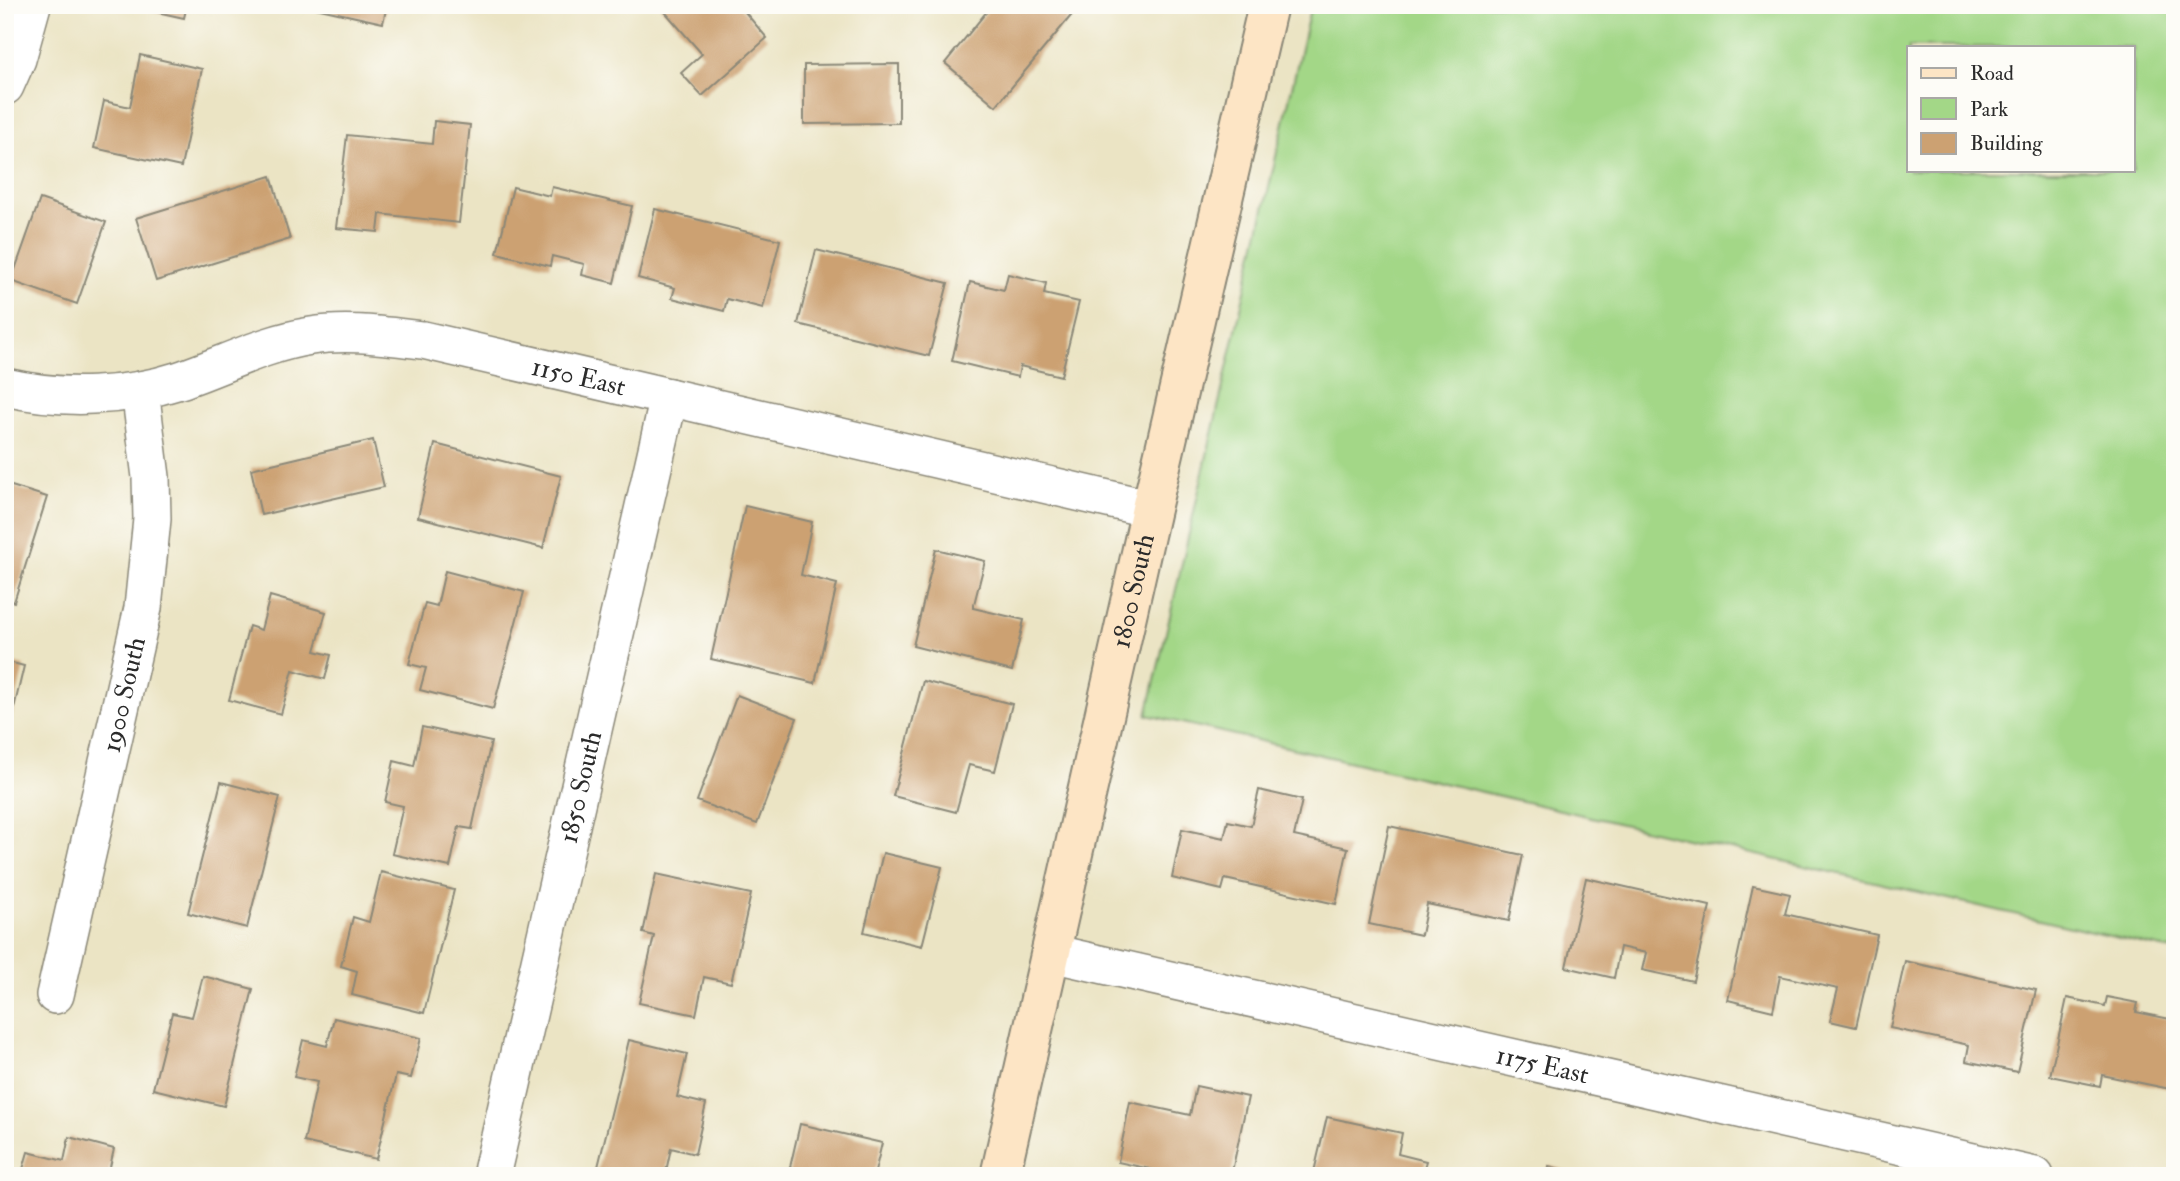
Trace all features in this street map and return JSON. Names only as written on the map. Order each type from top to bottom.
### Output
[{"type":"main road","name":"1800 South","points":[[1000,1176],[1268,5]]},
{"type":"street","points":[[5,86],[17,59],[32,5]]},
{"type":"street","name":"1150 East","points":[[5,387],[77,395],[140,390],[178,380],[266,346],[313,335],[367,333],[423,340],[1151,509]]},
{"type":"street","name":"1900 South","points":[[55,995],[143,608],[152,519],[151,477],[140,390]]},
{"type":"street","name":"1850 South","points":[[491,1176],[669,397]]},
{"type":"street","name":"1175 East","points":[[1051,953],[2035,1176]]},
{"type":"green space","points":[[1311,5],[2175,5],[2175,951],[1147,715]]},
{"type":"building","points":[[139,5],[187,5],[184,18],[139,8]]},
{"type":"building","points":[[302,5],[387,5],[383,23]]},
{"type":"building","points":[[659,5],[739,5],[767,38],[702,96],[681,73],[702,54]]},
{"type":"building","points":[[992,5],[1068,5],[1075,11],[996,106],[945,63]]},
{"type":"building","points":[[140,55],[202,69],[181,167],[94,148],[104,101],[130,107]]},
{"type":"building","points":[[899,64],[899,123],[804,124],[804,65]]},
{"type":"building","points":[[434,121],[470,125],[459,223],[380,214],[378,232],[336,228],[347,135],[432,144]]},
{"type":"building","points":[[271,176],[290,239],[156,281],[136,218]]},
{"type":"building","points":[[513,187],[550,196],[552,187],[632,206],[614,283],[582,275],[584,264],[552,256],[550,266],[497,253]]},
{"type":"building","points":[[40,199],[106,222],[77,304],[11,281]]},
{"type":"building","points":[[655,209],[780,240],[763,308],[727,299],[724,311],[672,298],[675,288],[638,278]]},
{"type":"building","points":[[816,250],[948,283],[929,356],[798,324]]},
{"type":"building","points":[[1008,274],[1046,283],[1044,294],[1079,302],[1061,376],[1020,366],[1018,377],[952,361],[970,282],[1004,290]]},
{"type":"building","points":[[373,440],[384,487],[261,515],[251,469]]},
{"type":"building","points":[[435,444],[561,476],[543,548],[418,517]]},
{"type":"building","points":[[5,484],[47,497],[14,602],[5,599]]},
{"type":"building","points":[[745,506],[812,522],[801,575],[837,584],[815,683],[711,659]]},
{"type":"building","points":[[936,549],[985,561],[973,608],[1024,620],[1012,671],[913,646]]},
{"type":"building","points":[[445,571],[524,592],[493,709],[420,690],[426,668],[409,664],[425,603],[437,606]]},
{"type":"building","points":[[270,596],[326,612],[315,651],[331,655],[325,679],[293,670],[281,714],[229,700],[249,626],[261,630]]},
{"type":"building","points":[[5,661],[24,666],[6,742],[5,742]]},
{"type":"building","points":[[923,681],[1012,704],[995,771],[969,765],[956,812],[893,796]]},
{"type":"building","points":[[737,695],[797,718],[757,824],[697,801]]},
{"type":"building","points":[[422,727],[491,742],[472,829],[459,827],[450,867],[392,854],[403,806],[385,802],[394,761],[414,766]]},
{"type":"building","points":[[221,782],[280,797],[247,928],[188,913]]},
{"type":"building","points":[[1259,790],[1302,800],[1294,836],[1348,848],[1336,904],[1225,879],[1222,890],[1172,878],[1182,829],[1224,838],[1228,821],[1251,826]]},
{"type":"building","points":[[1389,826],[1523,855],[1509,921],[1427,904],[1421,935],[1369,924]]},
{"type":"building","points":[[883,853],[942,867],[922,946],[864,932]]},
{"type":"building","points":[[381,872],[454,890],[424,1013],[352,995],[357,971],[341,966],[353,917],[369,922]]},
{"type":"building","points":[[656,874],[751,894],[731,983],[704,977],[696,1015],[639,1003],[654,936],[643,933]]},
{"type":"building","points":[[1586,878],[1710,906],[1693,981],[1642,970],[1646,953],[1620,947],[1614,978],[1566,967]]},
{"type":"building","points":[[1753,886],[1790,894],[1785,914],[1877,935],[1856,1027],[1830,1021],[1838,989],[1780,976],[1773,1011],[1728,1000]]},
{"type":"building","points":[[1905,961],[2036,990],[2017,1072],[1966,1061],[1969,1045],[1890,1028]]},
{"type":"building","points":[[203,976],[253,989],[224,1106],[153,1089],[172,1013],[192,1017]]},
{"type":"building","points":[[2107,997],[2138,1003],[2136,1012],[2175,1020],[2175,1090],[2102,1075],[2100,1086],[2050,1076],[2067,998],[2105,1006]]},
{"type":"building","points":[[334,1018],[421,1038],[411,1078],[396,1075],[376,1159],[304,1142],[317,1082],[294,1077],[303,1040],[327,1046]]},
{"type":"building","points":[[629,1040],[687,1054],[677,1097],[706,1104],[695,1154],[671,1148],[665,1176],[617,1176],[597,1171]]},
{"type":"building","points":[[1196,1086],[1248,1097],[1231,1176],[1182,1176],[1118,1162],[1130,1102],[1190,1115]]},
{"type":"building","points":[[1327,1117],[1402,1133],[1398,1154],[1426,1161],[1423,1171],[1438,1176],[1313,1176]]},
{"type":"building","points":[[800,1124],[882,1143],[874,1176],[788,1176]]},
{"type":"building","points":[[69,1137],[114,1149],[108,1176],[21,1176],[28,1152],[64,1161]]},
{"type":"building","points":[[1549,1166],[1583,1175],[1583,1176],[1547,1176]]}]
